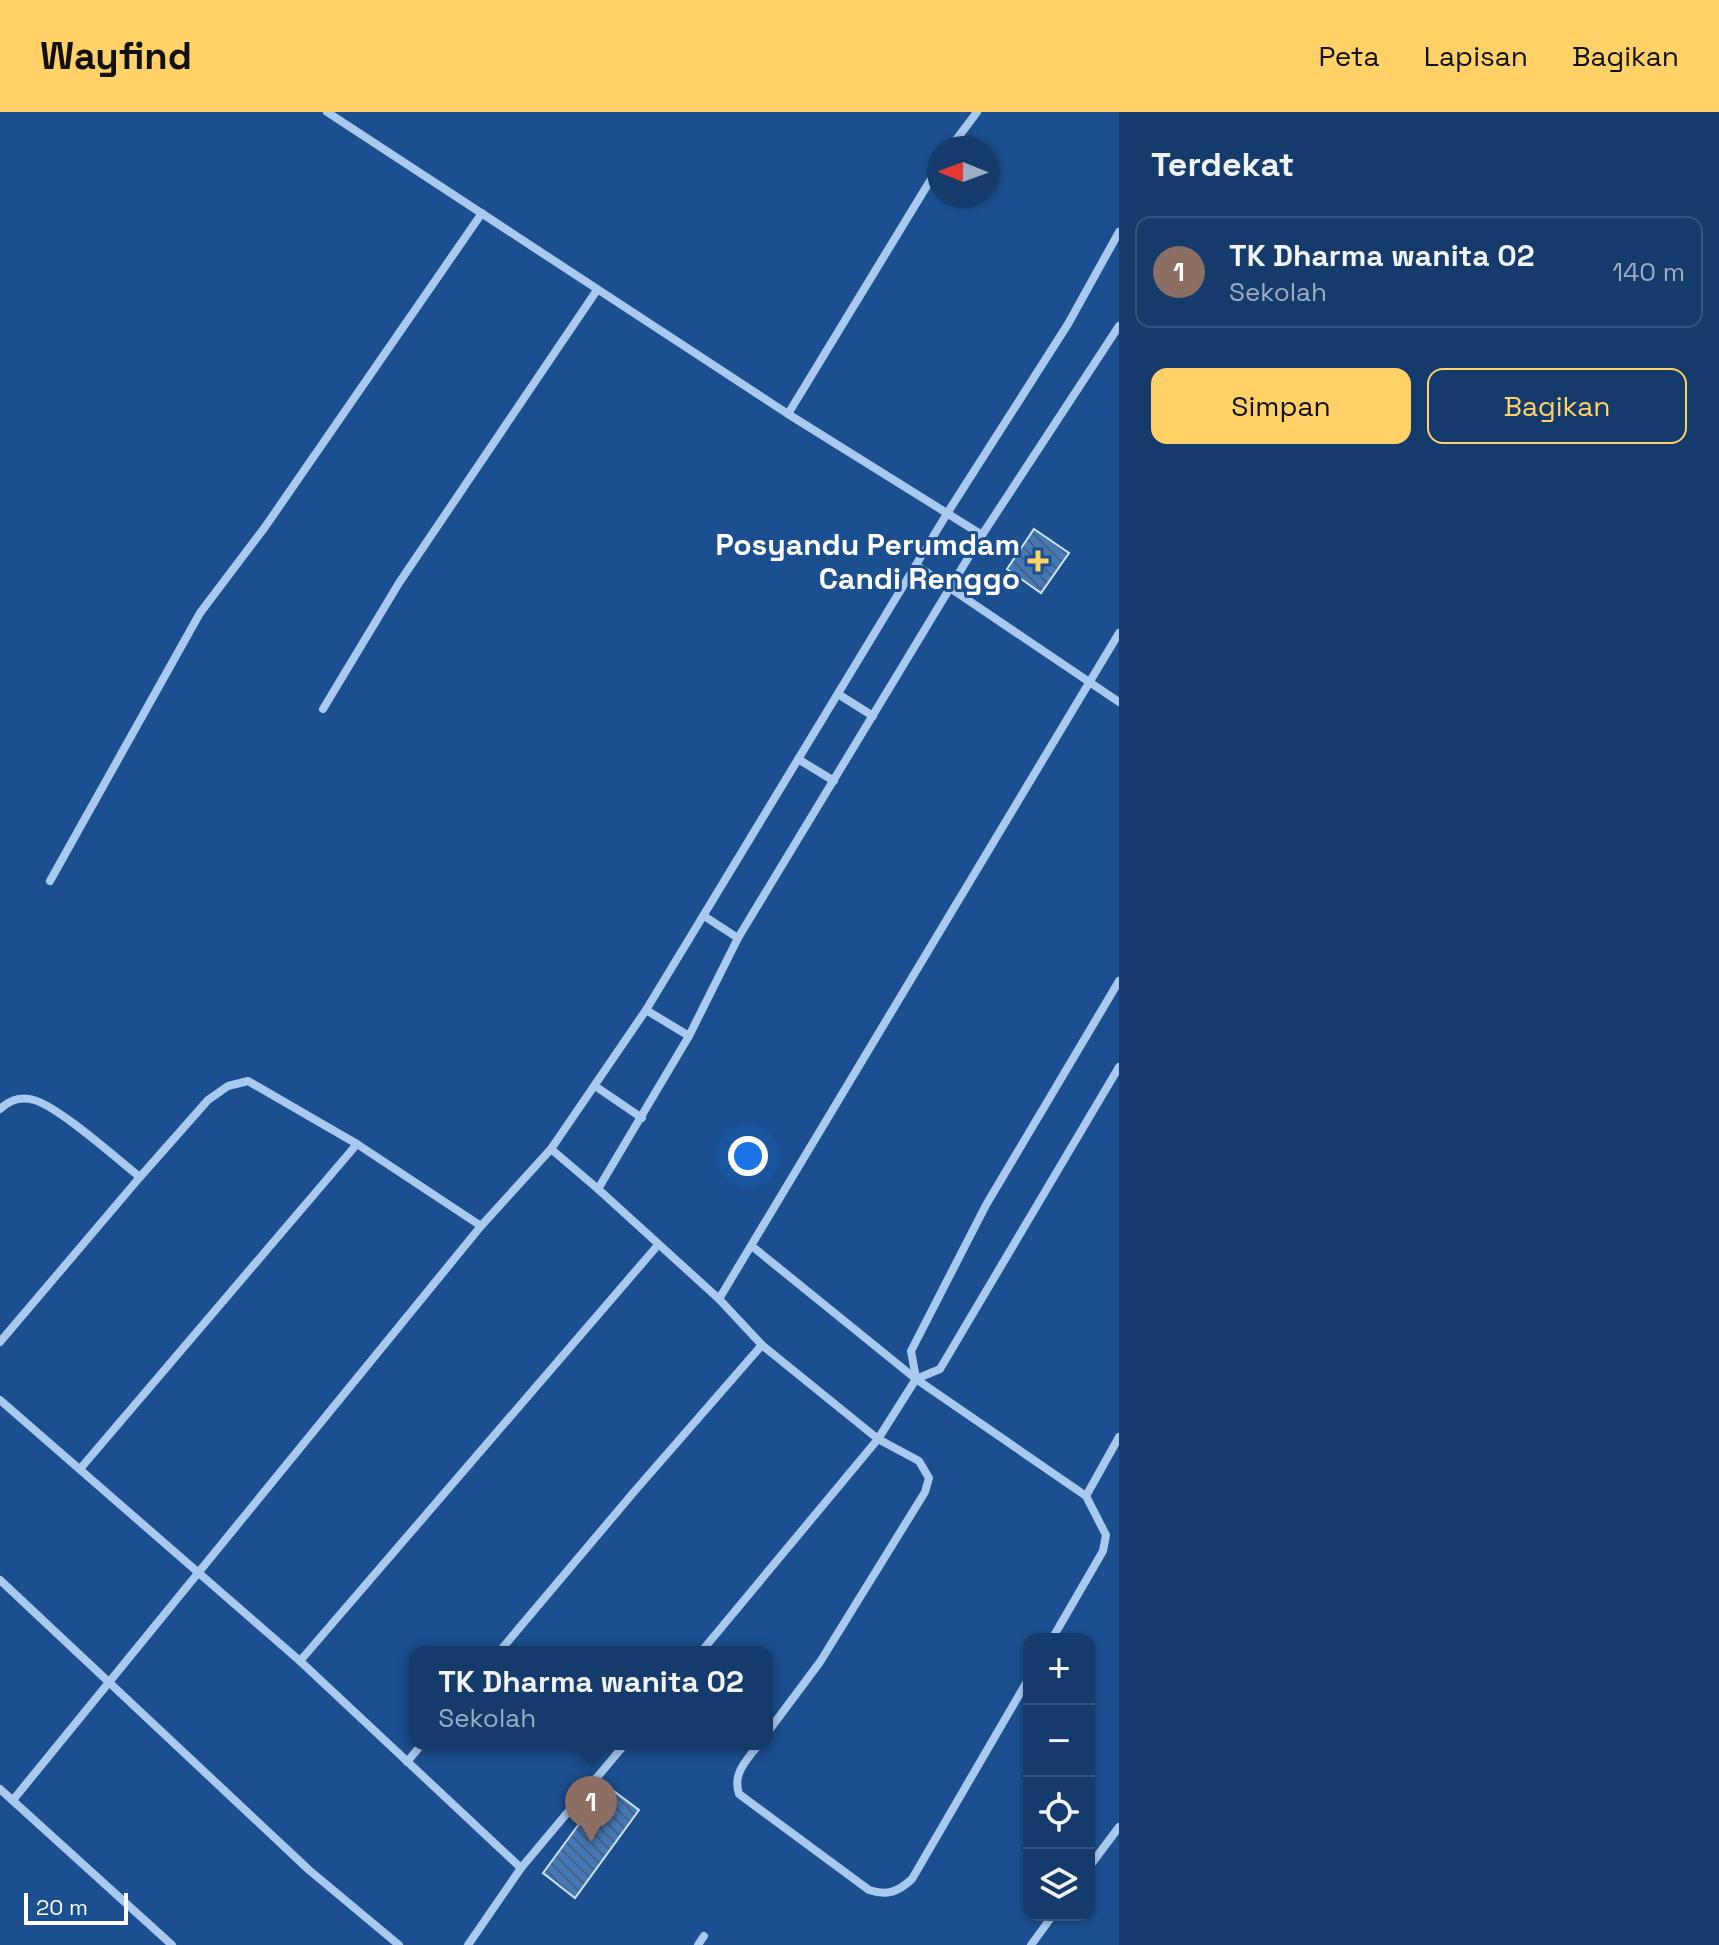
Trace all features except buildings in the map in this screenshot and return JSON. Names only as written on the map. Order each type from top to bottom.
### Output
[{"type":"street","points":[[327,112],[788,414],[982,535]]},
{"type":"street","points":[[959,136],[977,112]]},
{"type":"street","points":[[788,414],[927,186]]},
{"type":"street","points":[[50,881],[200,613],[274,514],[482,213]]},
{"type":"street","points":[[13,1800],[481,1226],[551,1149],[646,1010],[948,512],[1068,324],[1119,232]]},
{"type":"street","points":[[323,709],[399,583],[597,290]]},
{"type":"street","points":[[598,1189],[689,1036],[738,938],[982,535],[1119,326]]},
{"type":"street","points":[[916,565],[1119,702]]},
{"type":"street","points":[[719,1299],[1119,633]]},
{"type":"street","points":[[838,694],[873,716]]},
{"type":"street","points":[[798,759],[834,781]]},
{"type":"street","points":[[704,916],[738,938]]},
{"type":"street","points":[[916,1379],[911,1351],[986,1205],[1119,981]]},
{"type":"street","points":[[646,1010],[689,1036]]},
{"type":"street","points":[[706,1646],[878,1439],[916,1379],[940,1369],[1119,1067]]},
{"type":"street","points":[[0,1342],[208,1100],[228,1086],[248,1081],[357,1144],[481,1226]]},
{"type":"street","points":[[595,1086],[642,1118]]},
{"type":"street","points":[[0,1109],[14,1100],[36,1100],[140,1177]]},
{"type":"street","points":[[80,1469],[357,1144]]},
{"type":"street","points":[[551,1149],[719,1299],[762,1345],[878,1439],[919,1461],[929,1478],[925,1492],[820,1662],[773,1725]]},
{"type":"street","points":[[300,1661],[658,1245]]},
{"type":"street","points":[[753,1247],[916,1379],[1086,1496],[1104,1527],[1106,1542],[1055,1633]]},
{"type":"street","points":[[504,1646],[762,1345]]},
{"type":"street","points":[[0,1400],[200,1571],[521,1868]]},
{"type":"street","points":[[1086,1496],[1119,1437]]},
{"type":"street","points":[[0,1580],[309,1870],[399,1945]]},
{"type":"street","points":[[755,1750],[737,1774],[735,1785],[739,1794],[869,1890],[891,1893],[912,1879],[1023,1688]]},
{"type":"street","points":[[407,1762],[417,1750]]},
{"type":"street","points":[[468,1945],[521,1868],[620,1750]]},
{"type":"street","points":[[0,1789],[172,1945]]},
{"type":"street","points":[[1095,1859],[1119,1827]]},
{"type":"street","points":[[1031,1945],[1049,1921]]},
{"type":"street","points":[[698,1945],[704,1936]]},
{"type":"place","name":"Posyandu Perumdam Candi Renggo","points":[[1038,561]]},
{"type":"place","name":"TK Dharma wanita 02","points":[[591,1842]]}]
